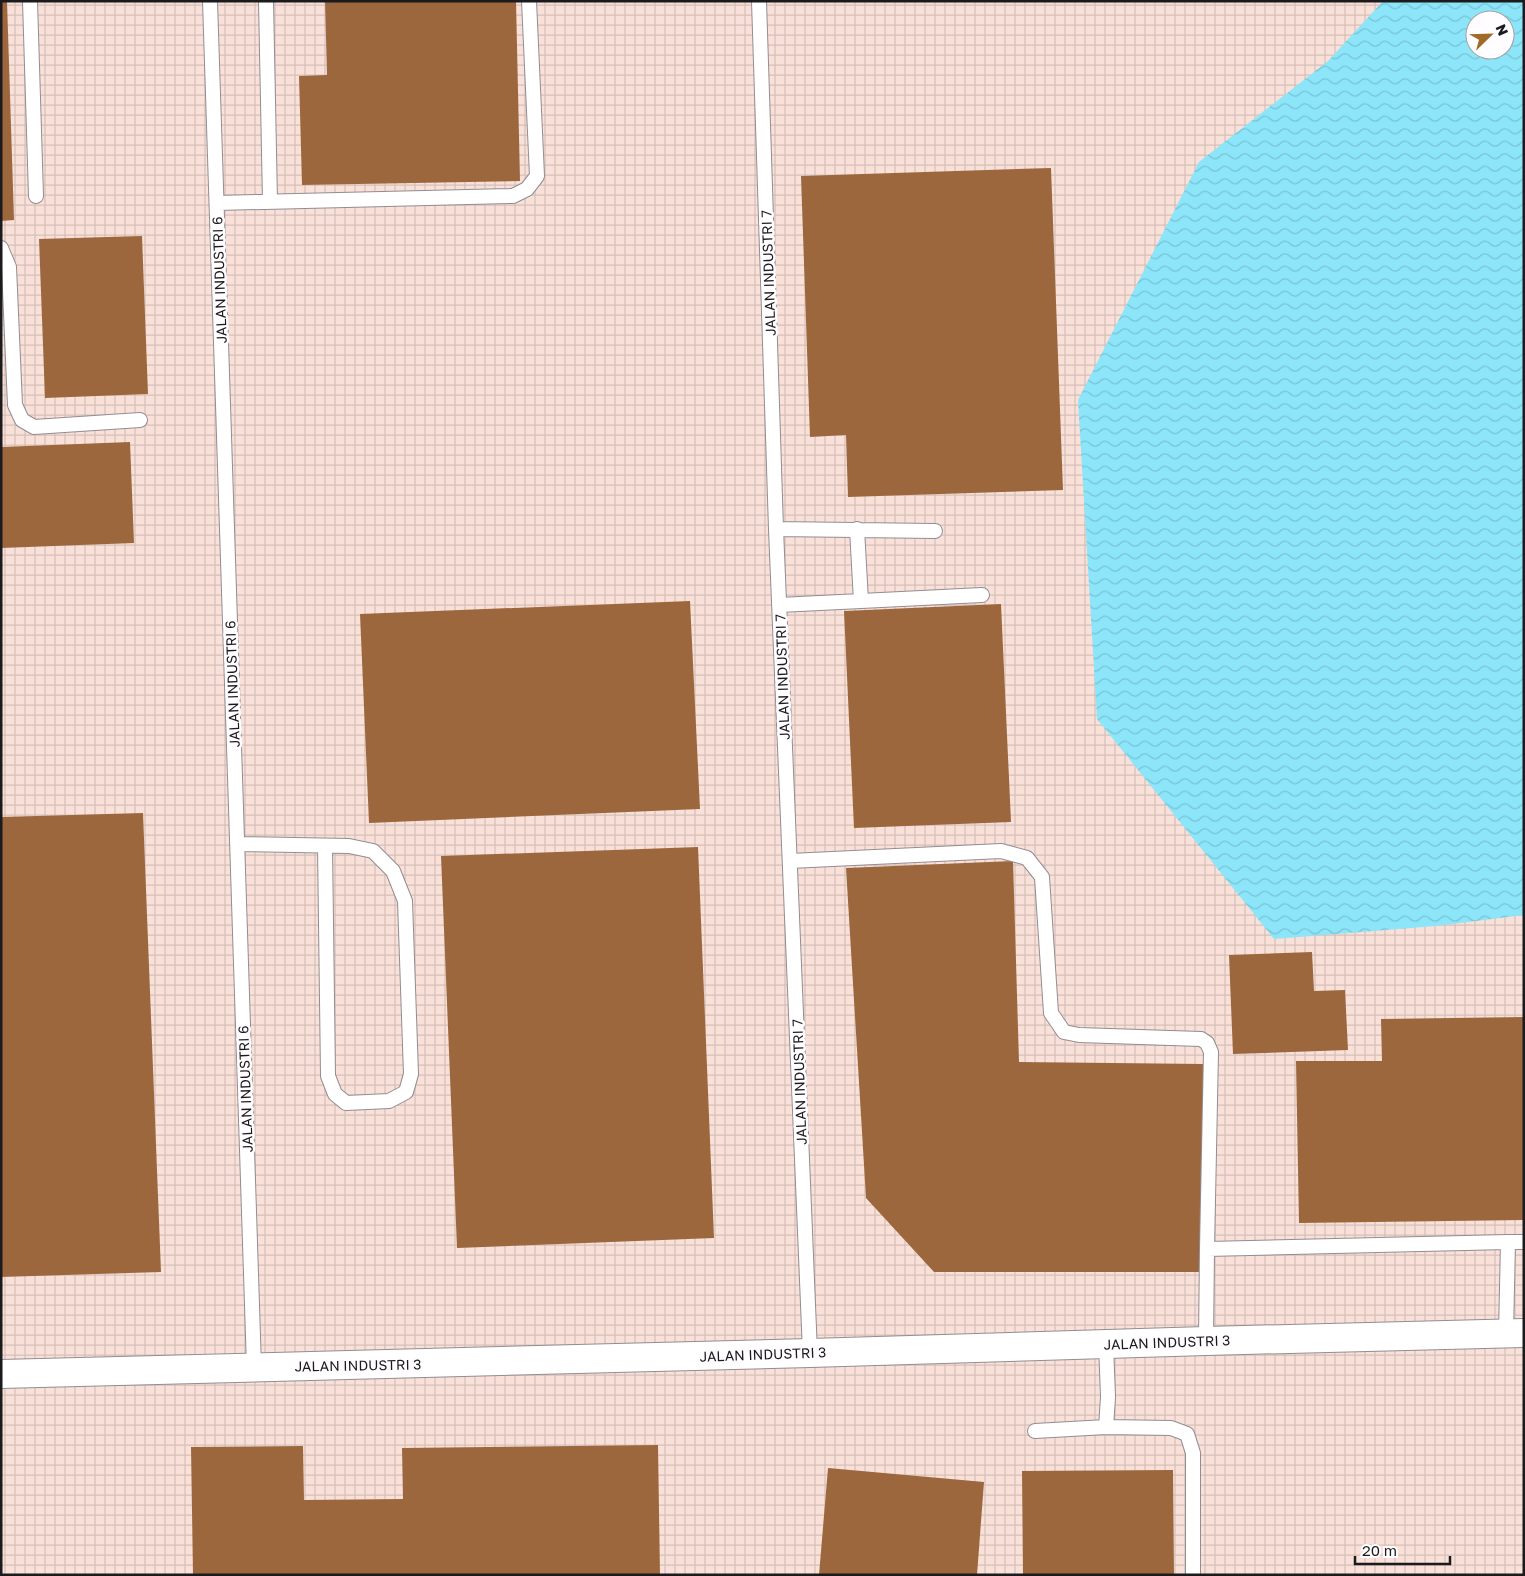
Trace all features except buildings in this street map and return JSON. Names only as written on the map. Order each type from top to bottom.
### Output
[{"type":"street","name":"JALAN INDUSTRI 3","points":[[1,1374],[1515,1333]]},
{"type":"lane","points":[[30,1],[36,196]]},
{"type":"lane","name":"JALAN INDUSTRI 6","points":[[210,1],[254,1368]]},
{"type":"lane","points":[[266,1],[270,202]]},
{"type":"lane","points":[[217,203],[513,196],[527,189],[537,176],[529,1]]},
{"type":"lane","name":"JALAN INDUSTRI 7","points":[[759,1],[776,529],[810,1353]]},
{"type":"lane","points":[[1,248],[10,267],[15,406],[22,420],[34,428],[140,420]]},
{"type":"lane","points":[[776,529],[935,531]]},
{"type":"lane","points":[[857,529],[861,601]]},
{"type":"lane","points":[[779,605],[982,595]]},
{"type":"lane","points":[[238,844],[349,846],[373,852],[393,871],[405,901],[411,1074],[406,1092],[389,1101],[346,1103],[335,1094],[328,1076],[325,846]]},
{"type":"lane","points":[[790,861],[1001,851],[1027,858],[1042,877],[1052,1013],[1064,1032],[1079,1035],[1201,1039],[1207,1043],[1210,1052],[1206,1341]]},
{"type":"lane","points":[[1508,1242],[1515,1333]]},
{"type":"lane","points":[[1207,1249],[1524,1242]]},
{"type":"lane","points":[[1106,1344],[1108,1398],[1106,1427]]},
{"type":"lane","points":[[1035,1431],[1106,1427],[1170,1428],[1187,1434],[1193,1453],[1193,1575]]},
{"type":"shaded area","points":[[1,1],[1524,1],[1524,1575],[1,1575]]},
{"type":"water","points":[[1383,1],[1524,1],[1524,915],[1436,926],[1274,939],[1097,719],[1078,400],[1199,162],[1328,61]]}]
